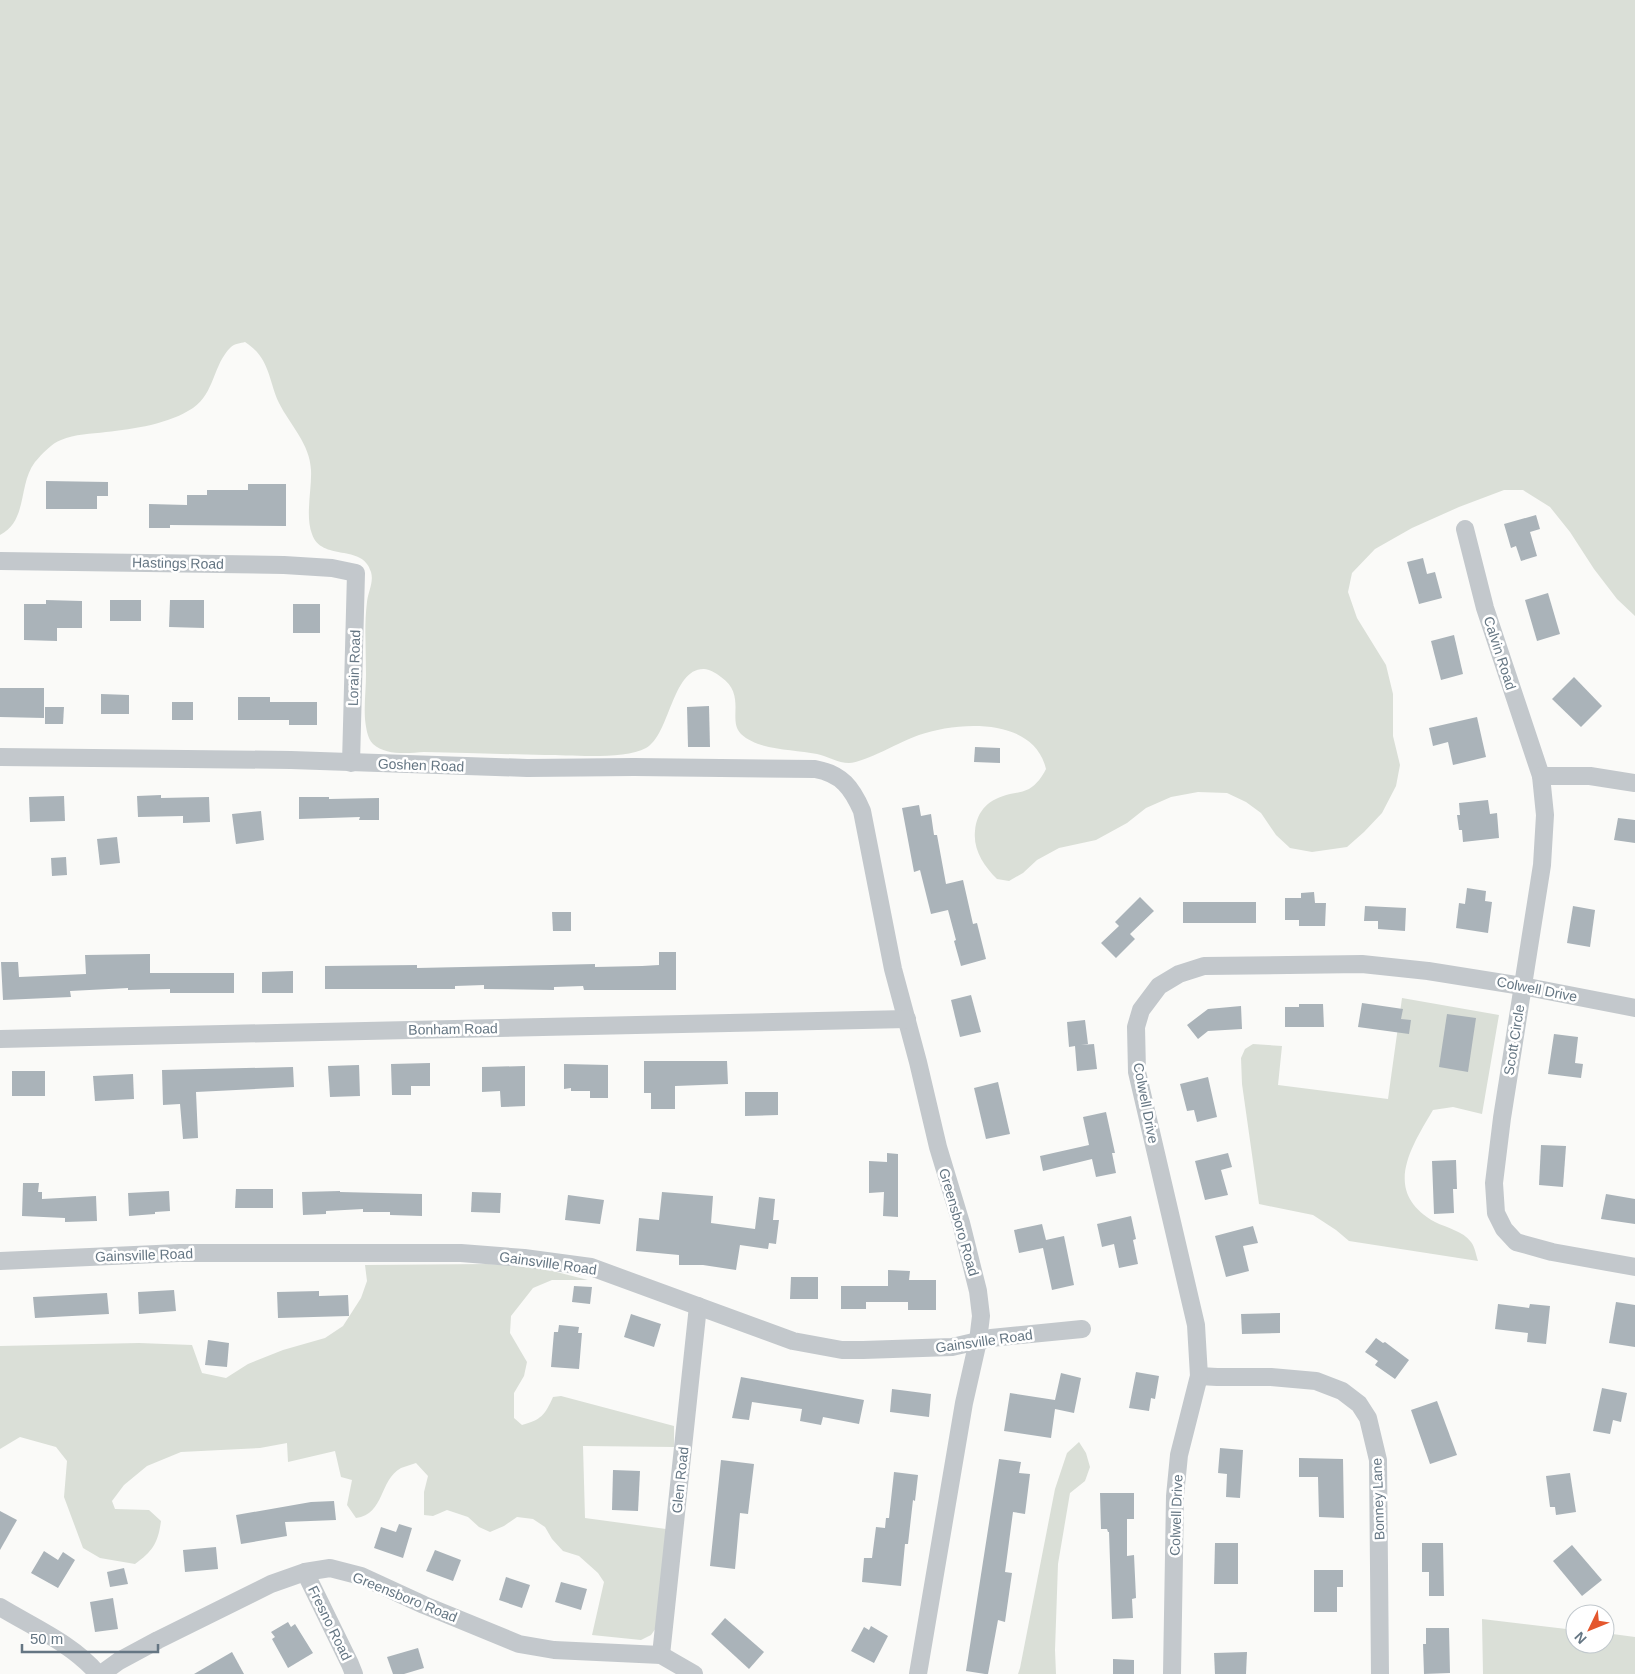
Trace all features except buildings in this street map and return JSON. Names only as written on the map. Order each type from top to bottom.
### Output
[{"type":"street","name":"Calvin Road","points":[[1465,529],[1486,608],[1541,776]]},
{"type":"street","name":"Hastings Road","points":[[0,561],[284,565],[332,568],[356,573]]},
{"type":"street","name":"Lorain Road","points":[[351,763],[356,573]]},
{"type":"street","name":"Goshen Road","points":[[0,757],[291,760],[527,768],[815,769],[833,774],[841,779]]},
{"type":"street","points":[[1541,776],[1590,776],[1635,783]]},
{"type":"street","name":"Scott Circle","points":[[1541,776],[1545,815],[1542,865],[1502,1118],[1494,1183],[1496,1213],[1504,1229],[1516,1242],[1552,1252],[1635,1267]]},
{"type":"street","name":"Greensboro Road","points":[[841,779],[853,794],[862,811],[884,928],[938,1147],[957,1208],[978,1291],[981,1316],[978,1341],[964,1403],[918,1674]]},
{"type":"street","name":"Colwell Drive","points":[[1172,1674],[1177,1471],[1179,1455],[1199,1376],[1196,1325],[1137,1072],[1136,1027],[1141,1010],[1159,986],[1179,974],[1204,966],[1362,964],[1428,971],[1522,986],[1635,1008]]},
{"type":"street","name":"Bonham Road","points":[[0,1038],[907,1019]]},
{"type":"street","name":"Gainsville Road","points":[[0,1262],[179,1252],[461,1253],[524,1258],[591,1267],[793,1341],[842,1350],[952,1347],[1006,1337],[1082,1329]]},
{"type":"street","name":"Glen Road","points":[[661,1655],[698,1306]]},
{"type":"street","name":"Bonney Lane","points":[[1199,1376],[1271,1377],[1316,1381],[1342,1391],[1359,1404],[1368,1418],[1378,1460],[1380,1674]]},
{"type":"street","name":"Greensboro Road","points":[[100,1674],[119,1660],[271,1584],[305,1572],[330,1568],[362,1576],[519,1644],[554,1650],[661,1655],[694,1674]]},
{"type":"street","name":"Fresno Road","points":[[305,1572],[354,1674]]},
{"type":"street","points":[[0,1607],[67,1647],[88,1662],[100,1674]]},
{"type":"shaded area","points":[[0,0],[1635,0],[1635,616],[1617,599],[1550,507],[1523,490],[1504,490],[1459,507],[1412,528],[1375,549],[1352,573],[1348,592],[1357,618],[1386,665],[1393,694],[1393,736],[1400,765],[1396,786],[1382,813],[1347,847],[1312,852],[1290,848],[1276,835],[1261,813],[1246,802],[1227,793],[1198,792],[1171,797],[1146,808],[1127,823],[1096,840],[1059,848],[1037,860],[1023,873],[1009,881],[997,879],[980,857],[975,838],[976,824],[981,811],[990,802],[1003,796],[1029,789],[1043,775],[1046,769],[1039,752],[1027,740],[1011,732],[993,727],[954,727],[919,735],[864,759],[849,763],[817,754],[757,744],[748,740],[737,728],[735,699],[729,684],[712,671],[706,669],[693,672],[685,679],[654,741],[646,748],[636,752],[583,756],[405,753],[391,752],[378,748],[369,739],[365,719],[366,620],[367,602],[372,580],[371,572],[367,563],[360,558],[324,548],[312,534],[309,519],[311,470],[307,452],[279,403],[264,362],[253,348],[245,342],[231,347],[225,354],[206,395],[184,414],[140,427],[72,436],[58,441],[51,446],[35,462],[30,471],[15,521],[9,529],[0,535]]},
{"type":"shaded area","points":[[1402,998],[1499,1015],[1482,1114],[1453,1107],[1433,1110],[1416,1140],[1405,1169],[1405,1184],[1409,1197],[1419,1210],[1435,1222],[1468,1238],[1474,1246],[1478,1261],[1349,1241],[1313,1215],[1259,1204],[1242,1084],[1241,1058],[1245,1049],[1253,1044],[1282,1046],[1278,1085],[1388,1099]]},
{"type":"shaded area","points":[[488,1264],[533,1266],[588,1280],[552,1280],[533,1288],[511,1316],[510,1333],[527,1362],[524,1376],[514,1393],[514,1418],[522,1425],[538,1419],[545,1412],[553,1397],[561,1396],[674,1426],[674,1447],[583,1446],[585,1518],[666,1529],[656,1628],[651,1635],[641,1640],[592,1635],[604,1582],[598,1573],[579,1556],[563,1551],[552,1539],[545,1527],[533,1519],[517,1517],[504,1526],[490,1532],[479,1527],[468,1517],[447,1510],[433,1516],[424,1515],[424,1492],[428,1476],[416,1463],[401,1468],[394,1473],[372,1510],[356,1518],[347,1505],[352,1480],[341,1477],[335,1451],[288,1462],[287,1443],[260,1448],[181,1452],[147,1466],[124,1485],[112,1501],[115,1509],[149,1510],[161,1521],[154,1546],[135,1564],[100,1558],[83,1548],[64,1497],[67,1461],[56,1447],[20,1437],[0,1449],[0,1346],[139,1343],[192,1345],[202,1373],[226,1378],[248,1364],[283,1350],[325,1338],[343,1326],[361,1298],[367,1281],[365,1265]]},
{"type":"shaded area","points":[[1079,1442],[1086,1453],[1090,1467],[1085,1481],[1070,1493],[1058,1564],[1056,1674],[1018,1674],[1055,1489],[1067,1453]]},
{"type":"shaded area","points":[[1482,1619],[1565,1629],[1565,1654],[1615,1654],[1615,1634],[1635,1637],[1635,1674],[1483,1674]]}]
